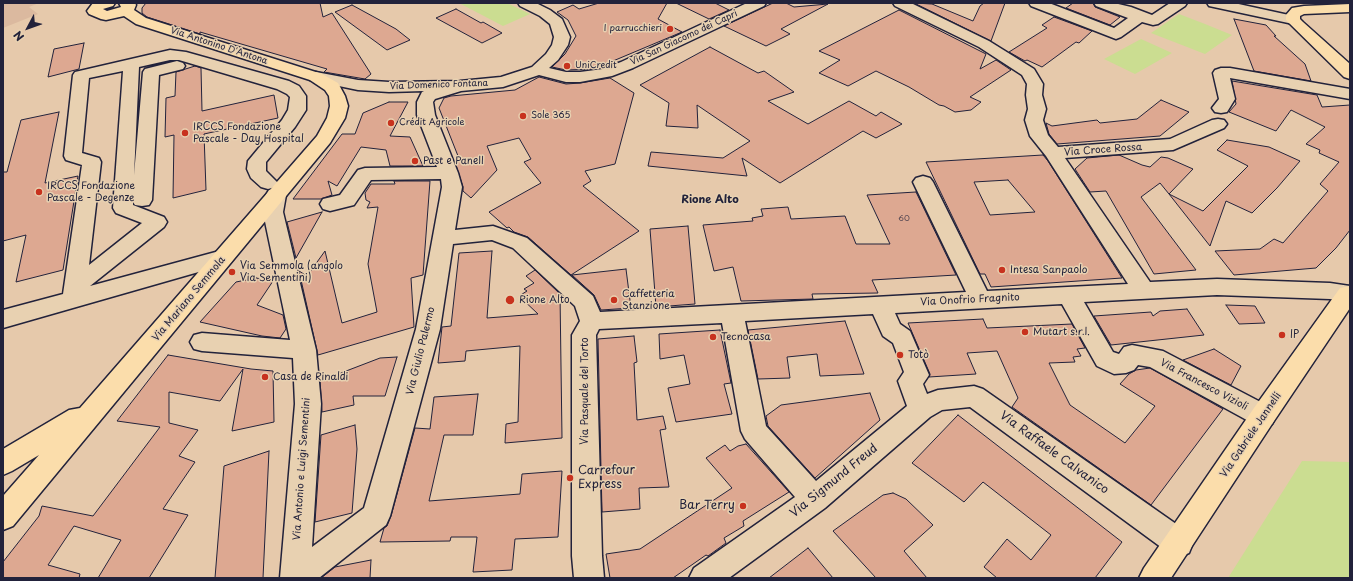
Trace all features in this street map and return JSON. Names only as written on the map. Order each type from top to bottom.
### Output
[{"type":"main road","points":[[93,5],[106,16],[117,14],[128,6]]},
{"type":"main road","name":"Via Antonino D'Antona","points":[[128,6],[141,21],[316,77]]},
{"type":"main road","points":[[1350,8],[1299,15],[1298,26],[1350,74]]},
{"type":"main road","name":"Via Mariano Semmola","points":[[3,517],[223,258],[272,189],[324,140],[336,118],[339,106],[337,96],[332,87],[316,77]]},
{"type":"main road","name":"Via Gabriele Jannelli","points":[[1154,578],[1179,544],[1263,416],[1349,294]]},
{"type":"main road","points":[[3,463],[96,407]]},
{"type":"street","name":"Via Domenico Fontana","points":[[316,77],[358,85],[389,87],[460,86],[503,82],[538,70],[552,57],[560,45],[562,37],[556,22],[545,13],[525,3]]},
{"type":"street","name":"Via San Giacomo dei Capri","points":[[538,70],[566,77],[580,78],[606,73],[634,62],[759,3]]},
{"type":"street","points":[[900,3],[984,44],[1028,72],[1035,84],[1034,95],[1037,109],[1034,120],[1039,136],[1053,154]]},
{"type":"street","points":[[1039,3],[1116,34],[1139,17],[1101,3]]},
{"type":"street","points":[[1106,3],[1153,21],[1180,3]]},
{"type":"street","points":[[1214,3],[1299,15]]},
{"type":"street","points":[[1251,3],[1283,8],[1299,15]]},
{"type":"street","points":[[74,293],[92,162],[73,156],[81,75],[170,55],[180,55],[283,85],[293,90],[298,96],[297,110],[288,124],[257,161],[256,169],[258,174],[272,189]]},
{"type":"street","points":[[142,200],[151,72],[197,60]]},
{"type":"street","points":[[74,293],[157,222],[123,208],[131,64]]},
{"type":"street","name":"Via Croce Rossa","points":[[1144,292],[1053,154],[1173,144],[1220,116],[1227,99],[1221,73],[1230,73],[1350,94]]},
{"type":"street","name":"Via Giulio Palermo","points":[[295,578],[376,516],[428,329],[452,187],[449,173],[426,115],[425,102],[428,96],[460,86]]},
{"type":"street","points":[[330,204],[347,200],[365,174],[449,173]]},
{"type":"street","points":[[923,182],[980,300]]},
{"type":"street","name":"Via Antonio e Luigi Sementini","points":[[272,189],[273,212],[304,350],[308,404],[295,578]]},
{"type":"street","points":[[444,238],[493,233],[520,243],[584,302],[592,321]]},
{"type":"street","points":[[3,319],[74,293],[223,258]]},
{"type":"street","name":"Via Onofrio Fragnito","points":[[592,321],[1217,287],[1330,291],[1349,294]]},
{"type":"street","name":"Via Francesco Vizioli","points":[[1068,295],[1105,359],[1114,364],[1126,363],[1132,354],[1155,358],[1263,416]]},
{"type":"street","points":[[881,306],[891,330],[902,337],[917,375],[910,381],[921,409]]},
{"type":"street","points":[[732,314],[754,431],[815,500]]},
{"type":"street","name":"Via Pasquale del Torto","points":[[589,578],[586,518],[584,335],[592,321]]},
{"type":"street","points":[[202,342],[304,350]]},
{"type":"street","name":"Via Raffaele Calvanico","points":[[921,409],[938,400],[974,396],[1179,544]]},
{"type":"street","name":"Via Sigmund Freud","points":[[704,578],[815,500],[921,409]]},
{"type":"shaded area","points":[[3,3],[39,3],[29,7],[38,14],[3,28]]},
{"type":"green space","points":[[459,3],[507,3],[530,14],[503,26]]},
{"type":"green space","points":[[1179,14],[1232,35],[1205,54],[1151,33]]},
{"type":"green space","points":[[1141,39],[1172,53],[1135,74],[1104,59]]},
{"type":"green space","points":[[1302,461],[1350,462],[1350,578],[1228,578]]},
{"type":"building","points":[[146,3],[320,3],[323,17],[332,13],[371,74],[365,79],[324,72],[327,69],[200,32],[200,34],[147,17],[142,13],[142,8]]},
{"type":"building","points":[[599,3],[667,3],[658,19],[682,32],[613,61],[593,67],[595,69],[566,70],[552,67],[565,54],[576,36],[568,20],[557,12],[573,5],[579,9]]},
{"type":"building","points":[[676,3],[715,3],[729,10],[709,19]]},
{"type":"building","points":[[773,3],[786,3],[794,7],[828,4],[781,29],[790,34],[766,46],[724,26]]},
{"type":"building","points":[[914,3],[932,4],[973,21],[980,6],[984,3],[1005,3],[991,41]]},
{"type":"building","points":[[1073,3],[1093,3],[1095,7],[1120,17],[1110,25],[1066,8]]},
{"type":"building","points":[[352,5],[396,29],[410,40],[387,50],[335,12]]},
{"type":"building","points":[[456,9],[502,33],[482,43],[436,18]]},
{"type":"building","points":[[899,10],[986,54],[980,69],[996,60],[1011,70],[970,97],[981,102],[971,110],[955,112],[876,71],[848,86],[819,73],[840,60],[819,51]]},
{"type":"building","points":[[1054,17],[1092,31],[1079,43],[1076,42],[1042,67],[1027,60],[1025,61],[1009,52],[1047,28],[1042,25]]},
{"type":"building","points":[[1234,19],[1266,25],[1276,36],[1274,36],[1305,64],[1311,81],[1254,71]]},
{"type":"building","points":[[84,43],[79,69],[48,77],[54,49]]},
{"type":"building","points":[[710,47],[758,73],[764,71],[794,92],[768,101],[808,124],[849,101],[876,116],[881,112],[902,124],[876,138],[863,131],[780,183],[742,158],[747,176],[648,166],[651,152],[723,158],[750,141],[697,105],[698,128],[666,126],[669,103],[640,85]]},
{"type":"building","name":"IRCCS Fondazione Pascale - Day Hospital","points":[[195,66],[201,68],[202,111],[274,95],[278,118],[204,134],[206,190],[173,198],[174,135],[165,137],[166,98],[175,96],[176,72]]},
{"type":"building","points":[[539,77],[566,84],[610,78],[634,93],[615,164],[585,171],[591,181],[583,186],[639,231],[571,275],[528,237],[514,232],[509,227],[507,228],[489,212],[541,183],[524,162],[531,159],[519,138],[487,146],[497,170],[471,198],[463,191],[455,162],[460,161],[439,108],[444,98],[451,96],[515,90]]},
{"type":"building","points":[[1232,81],[1317,95],[1322,107],[1350,105],[1350,230],[1336,248],[1316,268],[1234,275],[1215,251],[1260,249],[1274,239],[1283,243],[1328,191],[1320,184],[1339,162],[1319,153],[1320,150],[1306,144],[1325,127],[1291,110],[1276,131],[1229,112],[1236,104]]},
{"type":"building","points":[[1161,100],[1189,112],[1160,136],[1057,144],[1049,134],[1046,123],[1052,126],[1097,120],[1100,123],[1137,119]]},
{"type":"building","points":[[389,102],[408,102],[390,136],[410,137],[423,166],[390,166],[386,150],[361,147],[337,186],[328,181],[332,195],[321,199],[293,199],[342,134],[355,134],[363,113]]},
{"type":"building","name":"IRCCS Fondazione Pascale - Degenze","points":[[59,112],[45,183],[78,176],[63,270],[16,282],[26,235],[3,241],[3,172],[7,172],[21,120]]},
{"type":"building","points":[[1227,140],[1269,147],[1300,161],[1277,188],[1252,213],[1226,201],[1210,246],[1169,194],[1203,211],[1248,166],[1217,150]]},
{"type":"building","points":[[1043,155],[1122,278],[991,287],[985,274],[980,274],[926,162]],"holes":[[[1008,180],[1035,212],[990,215],[974,182]]]},
{"type":"building","points":[[1119,155],[1150,167],[1161,157],[1168,158],[1193,169],[1169,194],[1160,183],[1141,197],[1196,270],[1154,274],[1106,191],[1090,192],[1075,169],[1087,158]]},
{"type":"building","points":[[394,181],[430,181],[423,275],[411,278],[414,327],[318,355],[299,271],[307,276],[325,251],[342,323],[377,312],[368,264],[378,207],[367,208],[370,202],[366,200],[365,193],[371,184],[395,184]]},
{"type":"building","points":[[916,192],[956,275],[872,280],[878,293],[812,294],[813,299],[741,301],[733,267],[714,271],[703,225],[753,221],[752,218],[763,216],[761,209],[788,207],[791,219],[845,216],[856,244],[890,244],[867,195]]},
{"type":"building","points":[[322,212],[296,258],[287,222]]},
{"type":"building","points":[[688,226],[695,304],[656,307],[650,229]]},
{"type":"building","points":[[492,251],[487,318],[538,314],[519,296],[527,291],[524,289],[534,283],[526,276],[535,270],[560,294],[562,438],[505,443],[506,424],[518,422],[520,346],[466,351],[465,361],[438,363],[442,327],[451,326],[459,253]]},
{"type":"building","points":[[626,269],[631,308],[601,310],[594,295],[572,275]]},
{"type":"building","points":[[256,278],[273,281],[257,305],[283,315],[286,329],[280,338],[262,336],[200,322],[236,282]]},
{"type":"building","points":[[1226,305],[1255,306],[1265,323],[1239,324]]},
{"type":"building","points":[[1187,309],[1204,335],[1111,345],[1094,316],[1151,312],[1153,316],[1160,311]]},
{"type":"building","points":[[983,319],[987,328],[1072,324],[1085,348],[1077,349],[1081,356],[1073,357],[1075,362],[1049,363],[1070,405],[1125,443],[1155,406],[1120,384],[1129,374],[1136,370],[1150,368],[1223,409],[1151,505],[1012,407],[1018,398],[997,351],[967,353],[976,374],[929,377],[930,374],[908,323]]},
{"type":"building","points":[[845,321],[864,374],[820,376],[817,354],[787,357],[790,378],[758,379],[748,330]]},
{"type":"building","points":[[720,330],[731,383],[724,384],[732,414],[676,422],[668,388],[690,384],[684,355],[660,359],[659,334]]},
{"type":"building","points":[[634,336],[637,362],[634,363],[637,420],[663,416],[666,429],[660,430],[669,487],[639,488],[640,509],[602,512],[598,339]]},
{"type":"building","points":[[1214,349],[1241,366],[1231,385],[1183,360]]},
{"type":"building","points":[[168,355],[251,369],[273,371],[274,422],[232,431],[243,369],[220,401],[169,392],[169,423],[198,430],[179,456],[195,462],[163,509],[188,515],[149,578],[98,578],[121,540],[74,526],[48,565],[80,574],[79,578],[3,578],[3,562],[39,516],[42,506],[93,516],[160,427],[117,421]]},
{"type":"building","points":[[397,357],[385,396],[353,396],[354,405],[322,412],[320,381],[380,358]]},
{"type":"building","points":[[870,393],[880,420],[815,478],[768,426],[766,416],[781,405]]},
{"type":"building","points":[[478,394],[473,435],[444,435],[429,501],[520,494],[522,474],[562,471],[558,537],[515,539],[512,570],[473,572],[477,537],[451,537],[450,541],[380,542],[384,528],[387,526],[391,516],[415,428],[430,429],[434,397]]},
{"type":"building","points":[[958,415],[1122,542],[1095,578],[997,578],[984,567],[1007,539],[1031,560],[1051,535],[983,482],[964,502],[912,463]]},
{"type":"building","points":[[355,425],[357,449],[352,513],[315,522],[321,435]]},
{"type":"building","points":[[746,444],[789,492],[743,521],[744,526],[724,538],[726,543],[673,578],[610,578],[606,554],[640,549],[732,488],[706,458],[725,445],[730,451],[738,446]]},
{"type":"building","points":[[269,451],[263,578],[215,578],[224,466]]},
{"type":"building","points":[[893,493],[906,499],[933,525],[904,551],[927,578],[876,578],[833,531],[883,495]]},
{"type":"building","points":[[808,548],[833,578],[769,578]]},
{"type":"building","points":[[371,560],[370,578],[321,578],[335,567]]},
{"type":"place","name":"I parrucchieri","points":[[670,29]]},
{"type":"place","name":"UniCredit","points":[[567,66]]},
{"type":"place","name":"Sole 365","points":[[523,116]]},
{"type":"place","name":"Crédit Agricole","points":[[391,123]]},
{"type":"place","name":"IRCCS Fondazione Pascale - Day Hospital","points":[[185,133]]},
{"type":"place","name":"Past e Panell","points":[[415,161]]},
{"type":"place","name":"IRCCS Fondazione Pascale - Degenze","points":[[39,192]]},
{"type":"place","name":"Intesa Sanpaolo","points":[[1002,270]]},
{"type":"place","name":"Via Semmola (angolo Via Sementini)","points":[[232,272]]},
{"type":"place","name":"Rione Alto","points":[[510,300]]},
{"type":"place","name":"Caffetteria Stanzione","points":[[614,300]]},
{"type":"place","name":"Mutart s.r.l.","points":[[1025,332]]},
{"type":"place","name":"IP","points":[[1282,335]]},
{"type":"place","name":"Tecnocasa","points":[[713,337]]},
{"type":"place","name":"Totò","points":[[900,355]]},
{"type":"place","name":"Casa de Rinaldi","points":[[265,377]]},
{"type":"place","name":"Carrefour Express","points":[[570,478]]},
{"type":"place","name":"Bar Terry","points":[[743,506]]},
{"type":"district","name":"Rione Alto","points":[[710,200]]}]
